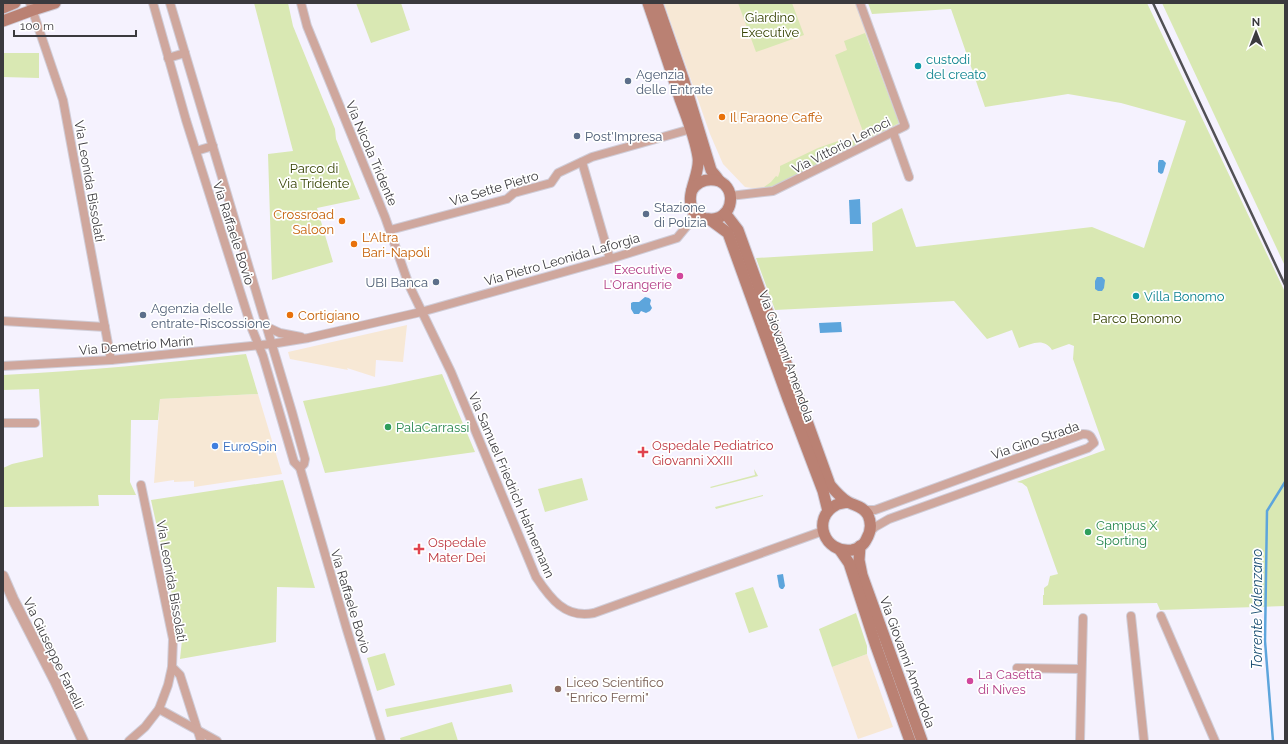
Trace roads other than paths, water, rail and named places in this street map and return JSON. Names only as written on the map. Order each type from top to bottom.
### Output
[{"type":"main road","points":[[3,8],[14,3]]},
{"type":"main road","points":[[3,22],[31,6],[55,3]]},
{"type":"main road","points":[[648,3],[691,129],[699,159],[690,197],[693,210]]},
{"type":"main road","points":[[656,3],[684,82],[711,170],[719,181]]},
{"type":"main road","points":[[692,191],[700,182],[706,179],[719,181],[729,190],[729,208],[720,217],[709,220]]},
{"type":"main road","name":"Via Giovanni Amendola","points":[[693,210],[698,215],[709,220],[728,233],[823,491],[828,511]]},
{"type":"main road","name":"Via Giovanni Amendola","points":[[725,213],[738,230],[830,485],[837,494],[848,502],[858,505],[864,510]]},
{"type":"main road","points":[[822,531],[823,520],[828,511],[837,504],[848,502]]},
{"type":"main road","points":[[840,550],[855,550],[865,544],[870,532],[871,523],[867,513],[864,510]]},
{"type":"main road","name":"Via Giovanni Amendola","points":[[822,531],[826,541],[834,548],[840,550],[849,563],[876,646],[910,741]]},
{"type":"main road","name":"Via Giovanni Amendola","points":[[860,546],[859,560],[862,575],[922,741]]},
{"type":"street","name":"Via Raffaele Bovio","points":[[153,3],[168,58],[243,302],[265,363],[294,462],[300,468],[381,741]]},
{"type":"street","name":"Via Raffaele Bovio","points":[[170,3],[288,397],[305,459],[304,464],[300,468]]},
{"type":"street","name":"Via Nicola Tridente","points":[[301,3],[306,26],[390,230],[409,285],[421,312]]},
{"type":"street","name":"Via Vittorio Lenoci","points":[[730,196],[774,191],[905,126],[860,3]]},
{"type":"street","name":"Via Leonida Bissolati","points":[[31,6],[63,100],[111,360]]},
{"type":"street","points":[[168,58],[185,53]]},
{"type":"street","name":"Via Sette Pietro","points":[[390,230],[507,199],[514,193],[551,183],[558,173],[592,157],[691,129]]},
{"type":"street","points":[[893,132],[908,177]]},
{"type":"street","points":[[196,151],[213,146]]},
{"type":"street","points":[[582,162],[610,259]]},
{"type":"street","name":"Via Pietro Leonida Laforgia","points":[[308,338],[421,312],[610,259],[677,238],[691,220],[693,210]]},
{"type":"street","points":[[243,302],[258,298]]},
{"type":"street","name":"Via Samuel Friedrich Hahnemann","points":[[421,312],[451,372],[536,576],[551,597],[566,610],[582,614],[594,613],[822,531]]},
{"type":"street","points":[[3,321],[105,327]]},
{"type":"street","points":[[267,327],[280,333],[308,338]]},
{"type":"street","name":"Via Demetrio Marin","points":[[3,366],[111,360],[271,344],[308,338]]},
{"type":"street","points":[[3,423],[35,423]]},
{"type":"street","name":"Via Gino Strada","points":[[864,510],[880,509],[1083,434],[1088,434],[1091,436],[1094,443],[1088,448],[889,519],[875,527],[870,532]]},
{"type":"street","name":"Via Leonida Bissolati","points":[[129,741],[145,727],[159,709],[168,685],[172,667],[173,639],[141,485]]},
{"type":"street","name":"Via Giuseppe Fanelli","points":[[3,576],[13,599],[55,681],[82,741]]},
{"type":"street","points":[[1131,616],[1144,741]]},
{"type":"street","points":[[1161,616],[1214,741]]},
{"type":"street","points":[[1080,741],[1083,618]]},
{"type":"street","points":[[172,667],[180,675],[201,741]]},
{"type":"street","points":[[1017,668],[1081,669]]},
{"type":"street","points":[[159,709],[217,741]]},
{"type":"water","points":[[1159,160],[1163,160],[1166,163],[1163,173],[1161,174],[1158,172]]},
{"type":"water","points":[[860,199],[861,224],[850,224],[849,200]]},
{"type":"water","points":[[1097,277],[1102,277],[1105,280],[1102,291],[1095,289],[1095,281]]},
{"type":"water","points":[[645,297],[651,300],[650,304],[652,308],[646,313],[641,311],[639,314],[634,314],[631,309],[631,303],[639,302]]},
{"type":"water","points":[[841,322],[842,332],[820,333],[819,323]]},
{"type":"water","points":[[783,574],[785,586],[781,589],[779,587],[777,575]]},
{"type":"waterway","name":"Torrente Valenzano","points":[[1273,741],[1265,641],[1267,511],[1285,482]]},
{"type":"railway","points":[[1153,3],[1285,285]]},
{"type":"place","name":"custodi del creato","points":[[918,66]]},
{"type":"place","name":"Agenzia delle Entrate","points":[[628,81]]},
{"type":"place","name":"Il Faraone Caffè","points":[[722,117]]},
{"type":"place","name":"Post'Impresa","points":[[577,136]]},
{"type":"place","name":"Stazione di Polizia","points":[[646,214]]},
{"type":"place","name":"Crossroad Saloon","points":[[342,221]]},
{"type":"place","name":"L'Altra Bari-Napoli","points":[[354,244]]},
{"type":"place","name":"Executive L'Orangerie","points":[[680,276]]},
{"type":"place","name":"UBI Banca","points":[[436,282]]},
{"type":"place","name":"Villa Bonomo","points":[[1136,296]]},
{"type":"place","name":"Agenzia delle entrate-Riscossione","points":[[143,315]]},
{"type":"place","name":"Cortigiano","points":[[290,315]]},
{"type":"place","name":"PalaCarrassi","points":[[388,427]]},
{"type":"place","name":"EuroSpin","points":[[215,446]]},
{"type":"place","name":"Ospedale Pediatrico Giovanni XXIII","points":[[643,452]]},
{"type":"place","name":"Campus X Sporting","points":[[1088,532]]},
{"type":"place","name":"Ospedale Mater Dei","points":[[419,549]]},
{"type":"place","name":"La Casetta di Nives","points":[[970,681]]},
{"type":"place","name":"Liceo Scientifico \"Enrico Fermi\"","points":[[558,689]]},
{"type":"park label","name":"Giardino Executive","points":[[770,24]]},
{"type":"park label","name":"Parco di Via Tridente","points":[[314,176]]},
{"type":"park label","name":"Parco Bonomo","points":[[1137,318]]}]
